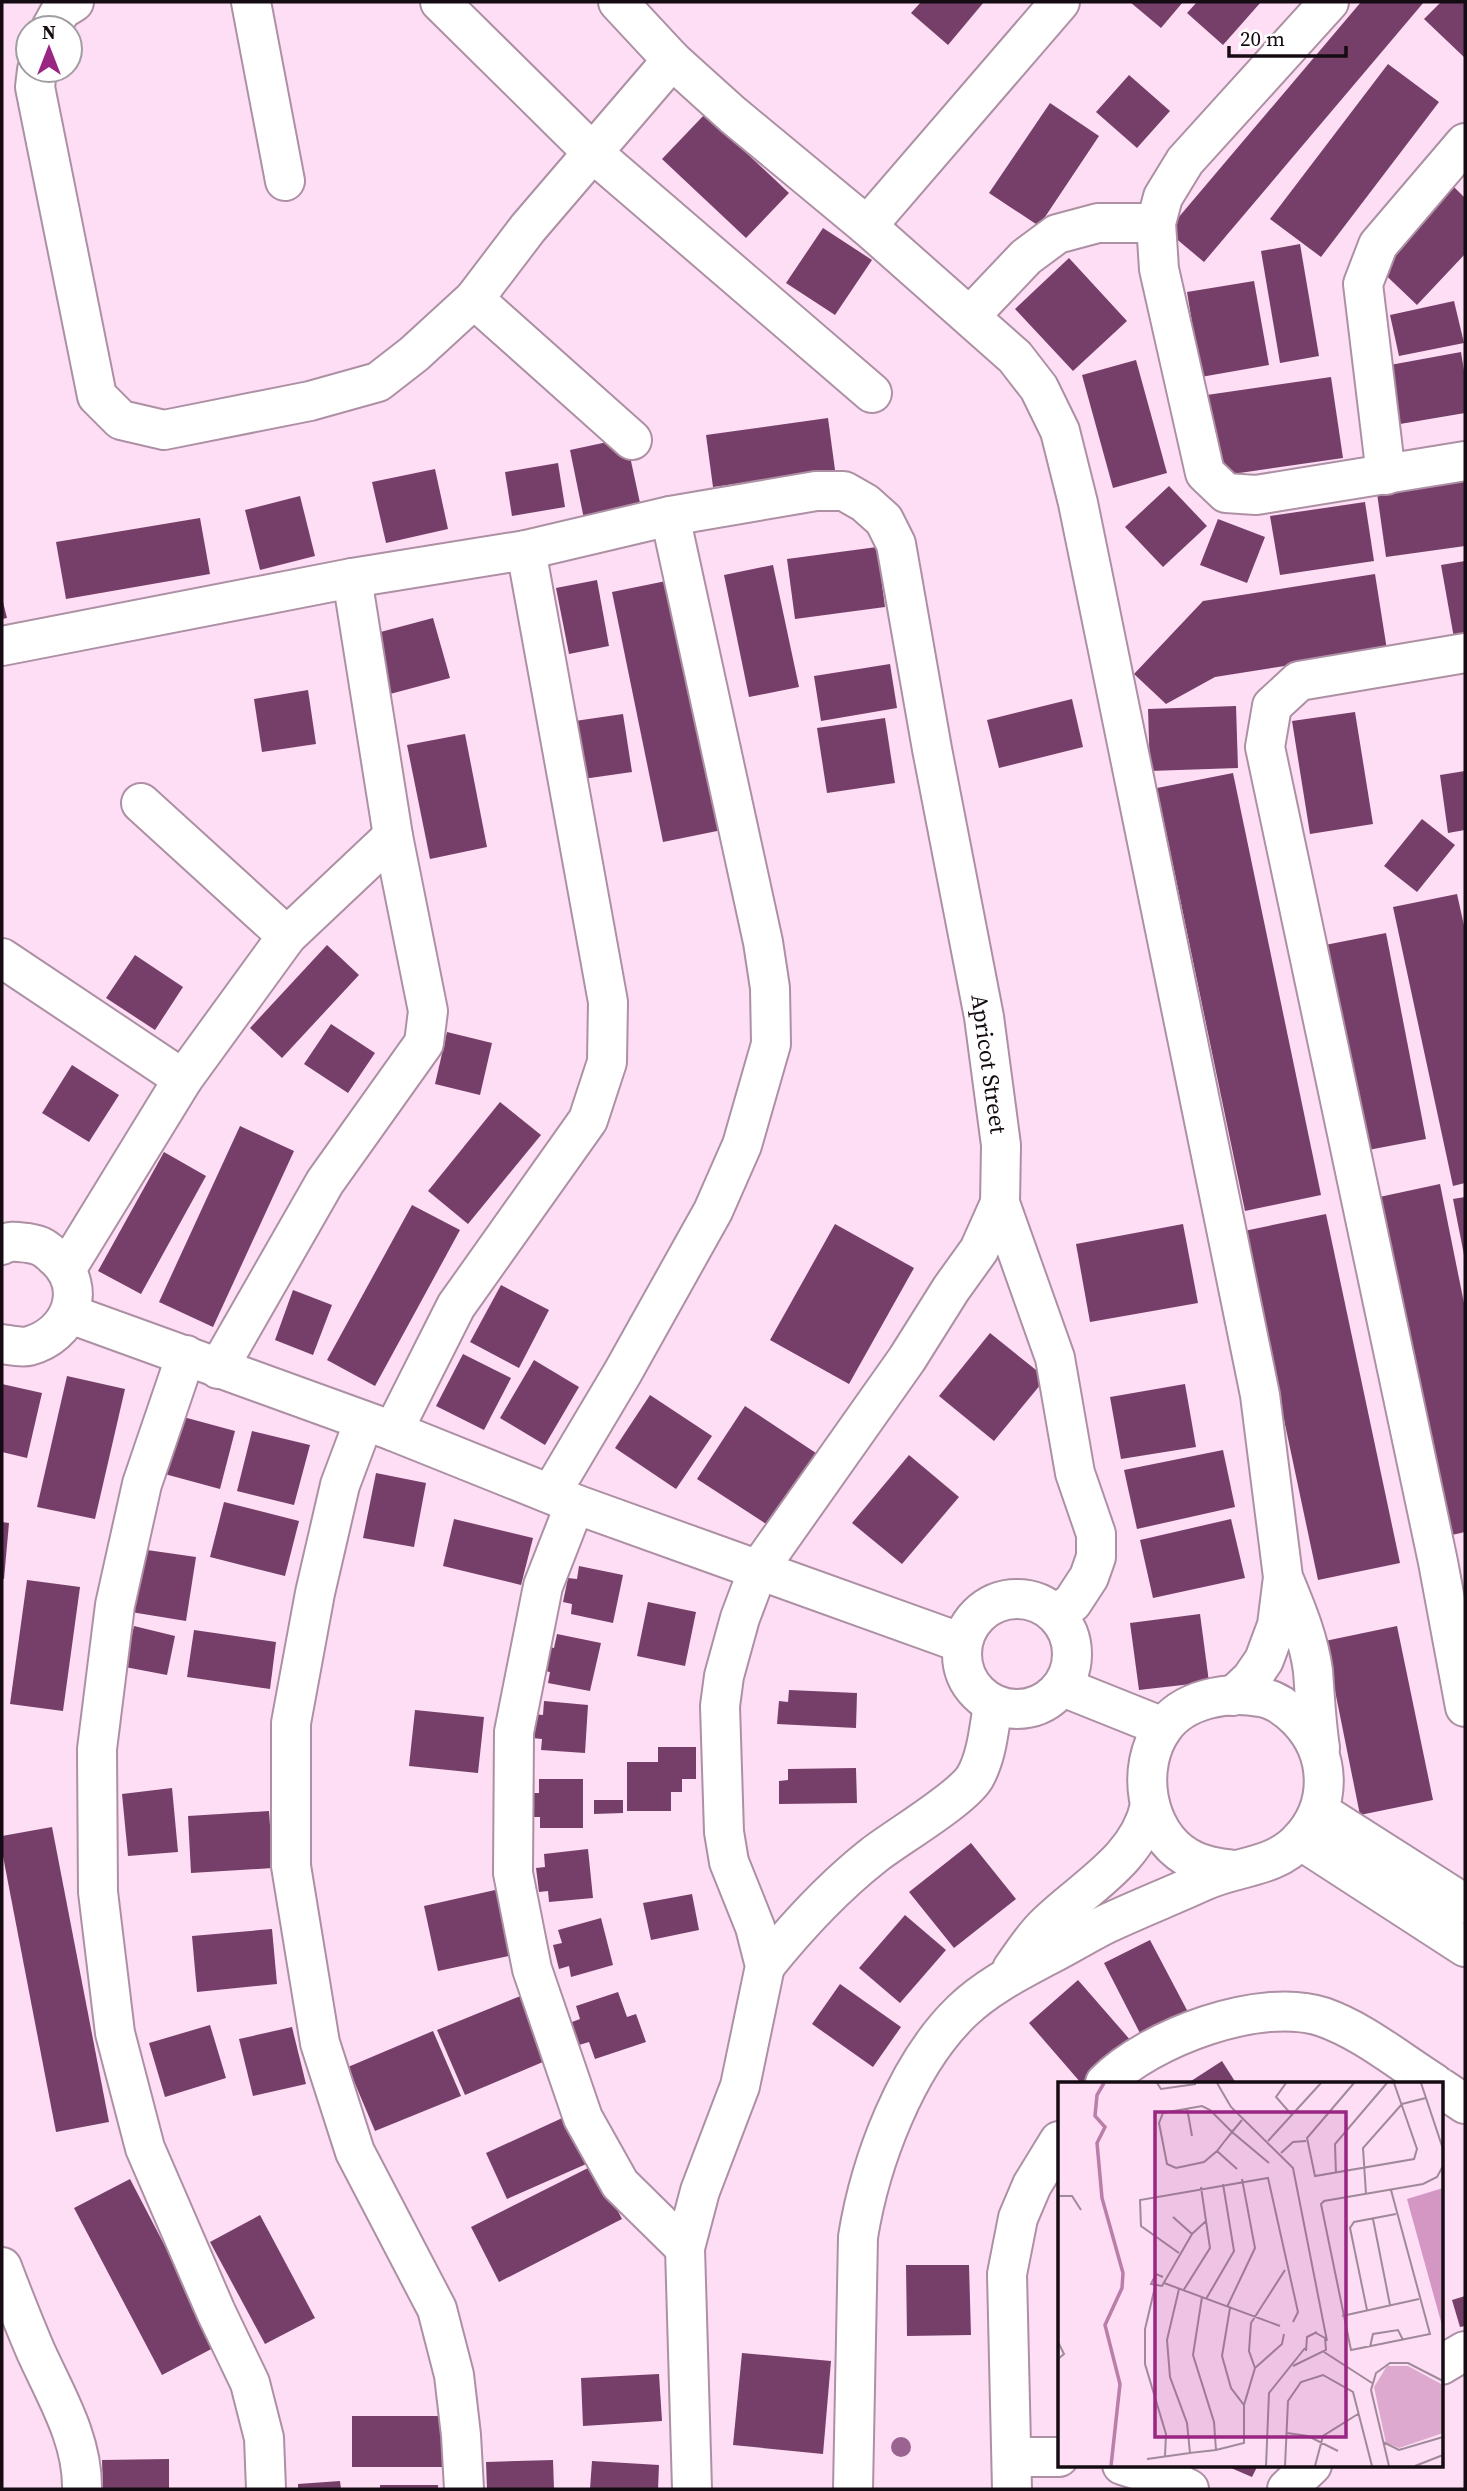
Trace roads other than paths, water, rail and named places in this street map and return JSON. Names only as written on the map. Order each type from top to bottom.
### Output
[{"type":"street","points":[[59,14],[74,2]]},
{"type":"street","points":[[251,2],[285,181]]},
{"type":"street","points":[[440,2],[593,153],[872,393]]},
{"type":"street","points":[[618,2],[672,60],[733,115],[867,226],[1015,357],[1040,388],[1060,431],[1078,503],[1260,1395],[1283,1577],[1277,1625],[1264,1660],[1251,1679],[1233,1696]]},
{"type":"street","points":[[1329,2],[1185,161],[1163,197],[1156,223],[1159,270],[1205,472],[1226,493],[1256,495],[1465,461]]},
{"type":"street","points":[[867,226],[1047,6]]},
{"type":"street","points":[[35,84],[97,396],[121,420],[163,430],[310,401],[378,382],[414,354],[474,299],[528,228],[672,60]]},
{"type":"street","points":[[1386,475],[1363,284],[1378,245],[1465,143]]},
{"type":"street","points":[[970,316],[1026,257],[1057,234],[1098,223],[1156,223]]},
{"type":"street","points":[[474,299],[632,440]]},
{"type":"street","name":"Apricot Street","points":[[670,516],[816,491],[844,492],[865,503],[884,520],[896,544],[932,749],[984,1017],[1001,1144],[1000,1203],[1055,1358],[1075,1473],[1096,1534],[1096,1557],[1089,1577],[1072,1603],[1056,1614]]},
{"type":"street","points":[[2,646],[352,578],[526,550],[670,516],[762,942],[770,988],[771,1044],[741,1144],[713,1211],[624,1373],[563,1499],[514,1732],[513,1873],[532,1969],[583,2118],[620,2184],[685,2248]]},
{"type":"street","points":[[464,2489],[454,2375],[437,2309],[355,2152],[320,2043],[291,1866],[291,1723],[315,1592],[340,1485],[456,1306],[588,1120],[607,1062],[608,1002],[526,550]]},
{"type":"street","points":[[267,2489],[264,2438],[250,2383],[145,2148],[115,2033],[98,1892],[97,1749],[115,1605],[142,1484],[202,1362],[424,1043],[428,1011],[393,836],[352,578]]},
{"type":"street","points":[[1465,653],[1299,681],[1272,706],[1265,747],[1452,1560],[1465,1707]]},
{"type":"street","points":[[141,803],[287,936]]},
{"type":"street","points":[[66,1268],[183,1079],[287,936],[393,836]]},
{"type":"street","points":[[2,958],[183,1079]]},
{"type":"street","points":[[692,2489],[685,2248],[700,2191],[740,2086],[765,1966],[755,1927],[729,1862],[724,1832],[720,1726],[724,1676],[731,1646],[758,1570],[907,1359],[979,1250],[1000,1203]]},
{"type":"street","points":[[2,1245],[9,1241],[42,1245],[66,1268],[73,1290],[70,1314],[52,1336],[26,1347],[2,1343]]},
{"type":"street","points":[[70,1314],[379,1426],[563,1499],[962,1643]]},
{"type":"street","points":[[853,2489],[858,2237],[864,2199],[874,2164],[915,2074],[935,2044],[962,2011],[1006,1976],[1131,1913],[1215,1876],[1263,1864],[1286,1854],[1310,1825],[1324,1794],[1312,1670],[1302,1625],[1283,1577]]},
{"type":"street","points":[[1029,1599],[1056,1614],[1071,1636],[1073,1662],[1063,1687],[1044,1704],[1018,1710],[993,1705],[973,1690],[962,1668],[962,1643],[974,1617],[999,1600],[1029,1599]]},
{"type":"street","points":[[1063,1687],[1163,1727]]},
{"type":"street","points":[[1006,1976],[1042,1929],[1122,1857],[1147,1821],[1152,1748],[1163,1727],[1189,1706],[1210,1698],[1262,1697],[1288,1709],[1307,1729],[1321,1756]]},
{"type":"street","points":[[765,1966],[795,1929],[851,1873],[964,1791],[974,1779],[986,1743],[993,1705]]},
{"type":"street","points":[[1150,1805],[1161,1832],[1172,1846],[1187,1858],[1207,1866],[1235,1870]]},
{"type":"street","points":[[1310,1825],[1465,1904]]},
{"type":"street","points":[[1310,1825],[1465,1947]]},
{"type":"street","points":[[1106,2082],[1118,2070],[1165,2043],[1198,2029],[1263,2013],[1286,2012],[1323,2017],[1346,2028],[1432,2082]]},
{"type":"street","points":[[1442,2089],[1465,2104]]},
{"type":"street","points":[[1058,2143],[1032,2185],[1018,2217],[1009,2263],[1006,2307],[1013,2473],[1058,2457]]},
{"type":"street","points":[[2,2267],[27,2332],[74,2437],[82,2471],[82,2489]]},
{"type":"street","points":[[1442,2364],[1465,2351]]},
{"type":"street","points":[[1125,2466],[1189,2489]]},
{"type":"street","points":[[1287,2489],[1310,2466]]}]
